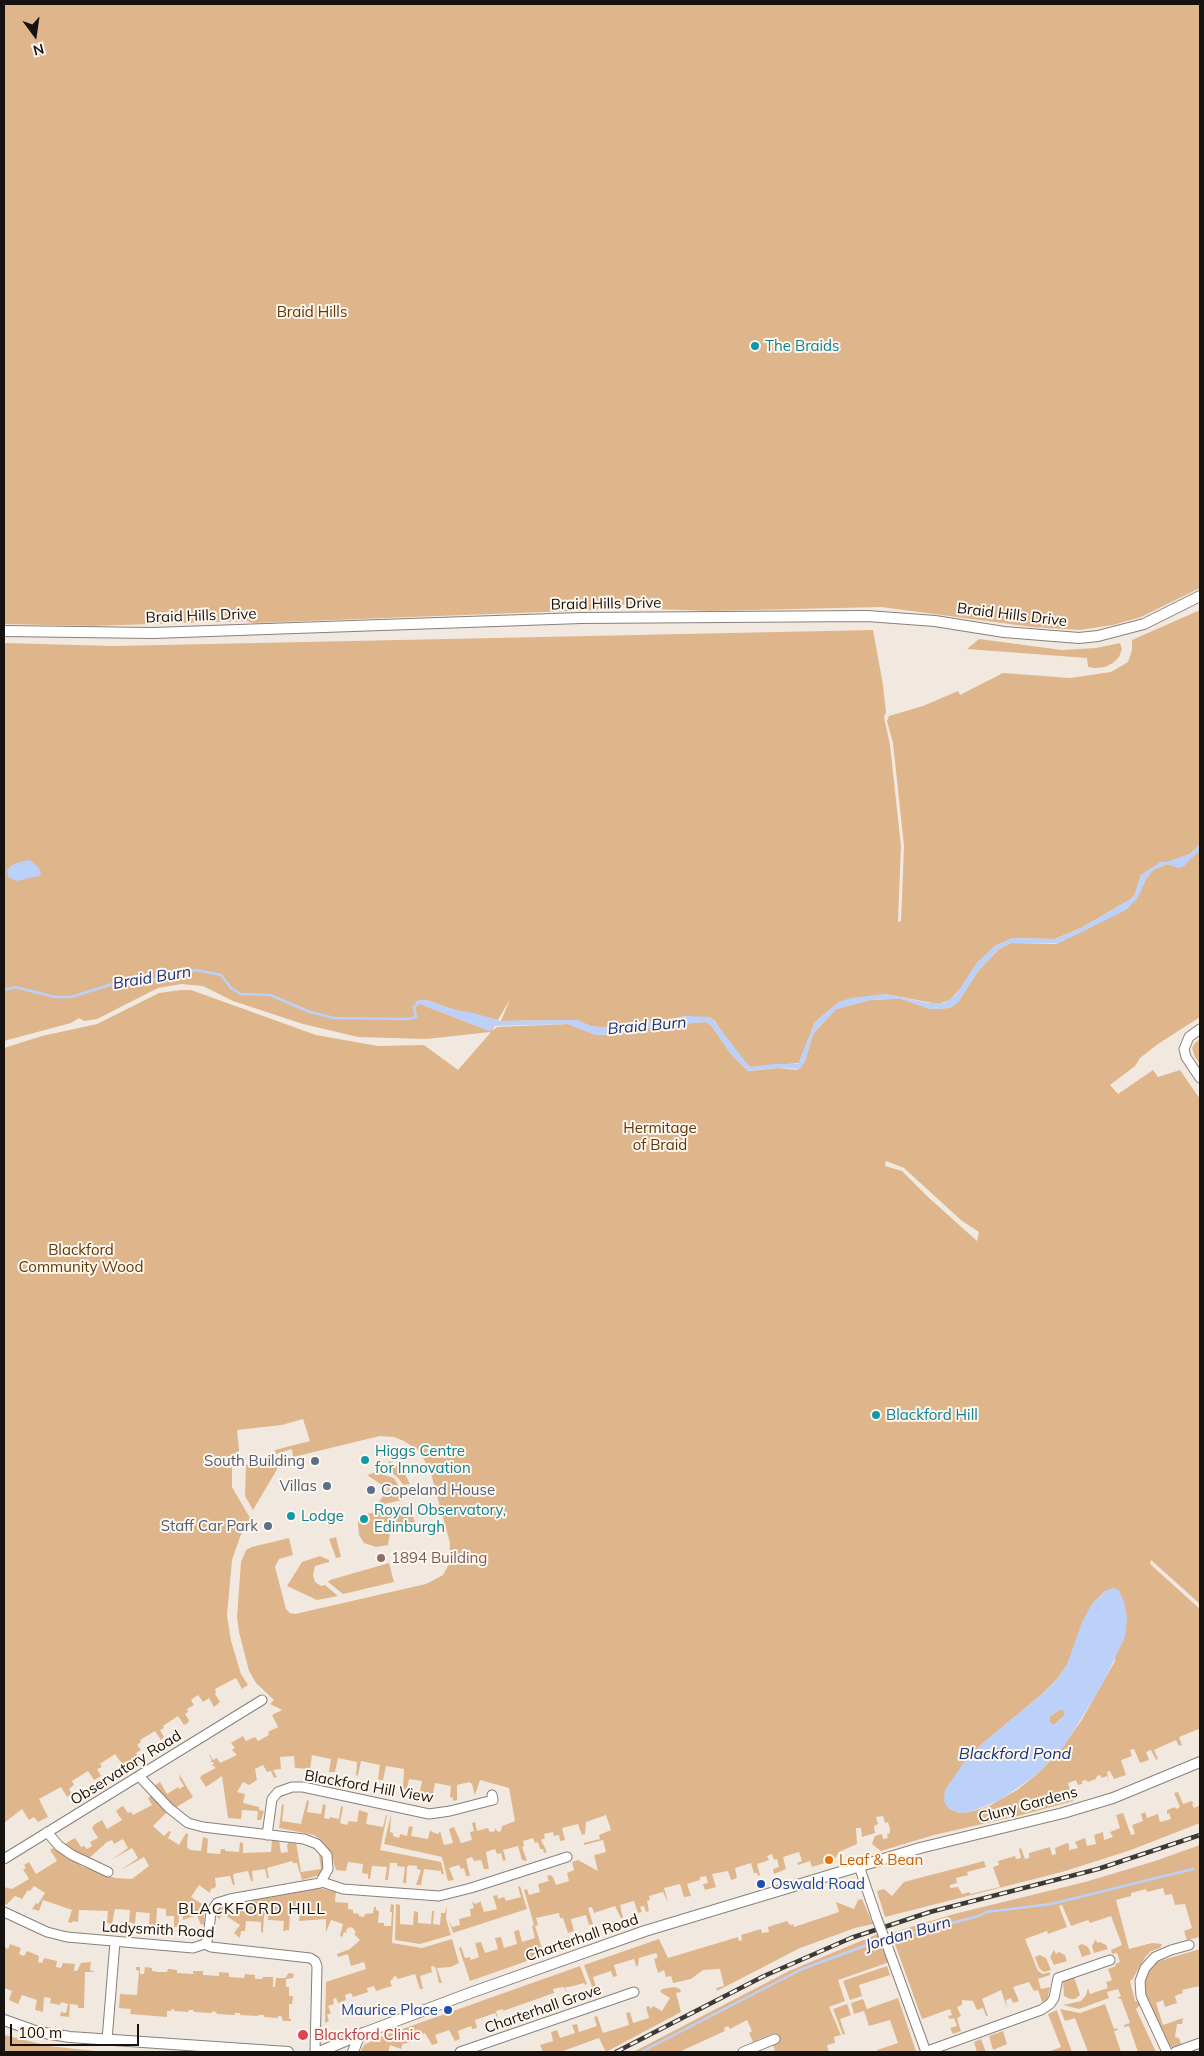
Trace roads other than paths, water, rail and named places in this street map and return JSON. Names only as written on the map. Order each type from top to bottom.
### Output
[{"type":"street","name":"Braid Hills Drive","points":[[4,632],[153,633],[590,618],[849,616],[918,619],[1004,632],[1079,638],[1098,636],[1144,624],[1200,596]]},
{"type":"street","points":[[1200,1029],[1189,1037],[1184,1051],[1200,1078]]},
{"type":"street","name":"Observatory Road","points":[[4,1859],[262,1700]]},
{"type":"street","name":"Cluny Gardens","points":[[859,1866],[927,1846],[1063,1813],[1113,1798],[1200,1762]]},
{"type":"street","points":[[139,1776],[169,1808],[188,1822],[203,1827],[304,1839],[320,1846],[327,1855],[328,1863],[322,1882]]},
{"type":"street","name":"Blackford Hill View","points":[[266,1834],[272,1799],[278,1792],[292,1787],[429,1814],[450,1811],[493,1800],[492,1795]]},
{"type":"street","points":[[47,1832],[59,1846],[72,1855],[108,1872]]},
{"type":"street","points":[[204,1944],[208,1938],[211,1912],[214,1906],[220,1902],[322,1882],[343,1889],[440,1896],[465,1890],[567,1857]]},
{"type":"street","points":[[859,1866],[925,2052],[1045,2008],[1054,1998],[1058,1978],[1110,1960]]},
{"type":"street","name":"Charterhall Road","points":[[319,2052],[364,2033],[645,1931],[859,1866]]},
{"type":"street","name":"Ladysmith Road","points":[[4,1912],[57,1935],[193,1948],[204,1944],[310,1958],[315,1961],[317,1966],[315,2052]]},
{"type":"street","points":[[1169,1940],[1171,1950]]},
{"type":"street","points":[[108,2040],[115,1942]]},
{"type":"street","points":[[1167,2052],[1141,1996],[1139,1987],[1142,1975],[1150,1962],[1160,1954],[1189,1945]]},
{"type":"street","name":"Charterhall Grove","points":[[460,2052],[634,1992]]},
{"type":"street","points":[[4,2020],[49,2034],[108,2040],[288,2052]]},
{"type":"street","points":[[353,2052],[357,2041],[364,2033]]},
{"type":"street","points":[[743,2052],[775,2039]]},
{"type":"street","points":[[1175,2052],[1200,2043]]},
{"type":"water","points":[[1200,844],[1200,850],[1184,866],[1179,868],[1167,864],[1153,870],[1146,879],[1137,899],[1124,911],[1059,943],[1011,943],[999,949],[978,971],[958,1002],[950,1008],[930,1009],[902,999],[891,999],[870,1000],[836,1009],[813,1034],[805,1061],[800,1069],[778,1068],[748,1071],[731,1054],[711,1025],[705,1022],[668,1025],[656,1029],[644,1027],[621,1034],[596,1035],[568,1024],[493,1026],[490,1031],[415,1002],[426,1000],[455,1010],[470,1012],[501,1021],[577,1020],[590,1026],[610,1028],[626,1027],[645,1021],[659,1022],[686,1016],[711,1017],[751,1067],[773,1064],[798,1064],[815,1022],[839,1002],[850,998],[885,994],[928,1003],[944,1003],[955,996],[977,963],[995,946],[1013,938],[1056,939],[1081,928],[1131,899],[1135,894],[1141,875],[1161,862],[1190,854]]},
{"type":"water","points":[[30,860],[39,868],[41,874],[39,876],[16,881],[8,877],[7,870],[11,866]]},
{"type":"water","name":"Blackford Pond","points":[[1113,1588],[1119,1590],[1125,1605],[1127,1619],[1125,1637],[1102,1685],[1064,1746],[1036,1775],[1000,1800],[970,1812],[959,1813],[949,1809],[944,1802],[945,1790],[962,1765],[983,1743],[1042,1694],[1058,1678],[1067,1665],[1082,1622],[1092,1604],[1105,1591]],"holes":[[[1061,1709],[1064,1711],[1064,1716],[1052,1725],[1049,1720],[1050,1716]]]},
{"type":"waterway","name":"Braid Burn","points":[[4,990],[15,987],[55,997],[71,997],[119,982],[162,979],[196,970],[221,975],[231,988],[241,994],[270,995],[310,1012],[334,1018],[409,1019],[416,1017],[414,1007],[420,1002]]},
{"type":"waterway","name":"Jordan Burn","points":[[641,2052],[802,1969],[873,1943],[979,1916],[986,1912],[1051,1904],[1193,1869]]},
{"type":"railway","points":[[616,2052],[764,1976],[851,1938],[930,1912],[1098,1869],[1200,1835]]},
{"type":"place","name":"The Braids","points":[[755,346]]},
{"type":"place","name":"Blackford Hill","points":[[876,1415]]},
{"type":"place","name":"Higgs Centre for Innovation","points":[[365,1460]]},
{"type":"place","name":"South Building","points":[[315,1461]]},
{"type":"place","name":"Villas","points":[[327,1486]]},
{"type":"place","name":"Copeland House","points":[[371,1490]]},
{"type":"place","name":"Lodge","points":[[291,1516]]},
{"type":"place","name":"Royal Observatory, Edinburgh","points":[[364,1519]]},
{"type":"place","name":"Staff Car Park","points":[[268,1526]]},
{"type":"place","name":"1894 Building","points":[[381,1558]]},
{"type":"place","name":"Leaf & Bean","points":[[829,1860]]},
{"type":"place","name":"Oswald Road","points":[[761,1884]]},
{"type":"place","name":"Maurice Place","points":[[448,2010]]},
{"type":"place","name":"Blackford Clinic","points":[[303,2035]]},
{"type":"district","name":"BLACKFORD HILL","points":[[252,1909]]},
{"type":"park label","name":"Braid Hills","points":[[312,312]]},
{"type":"park label","name":"Hermitage of Braid","points":[[660,1136]]},
{"type":"park label","name":"Blackford Community Wood","points":[[81,1258]]}]
